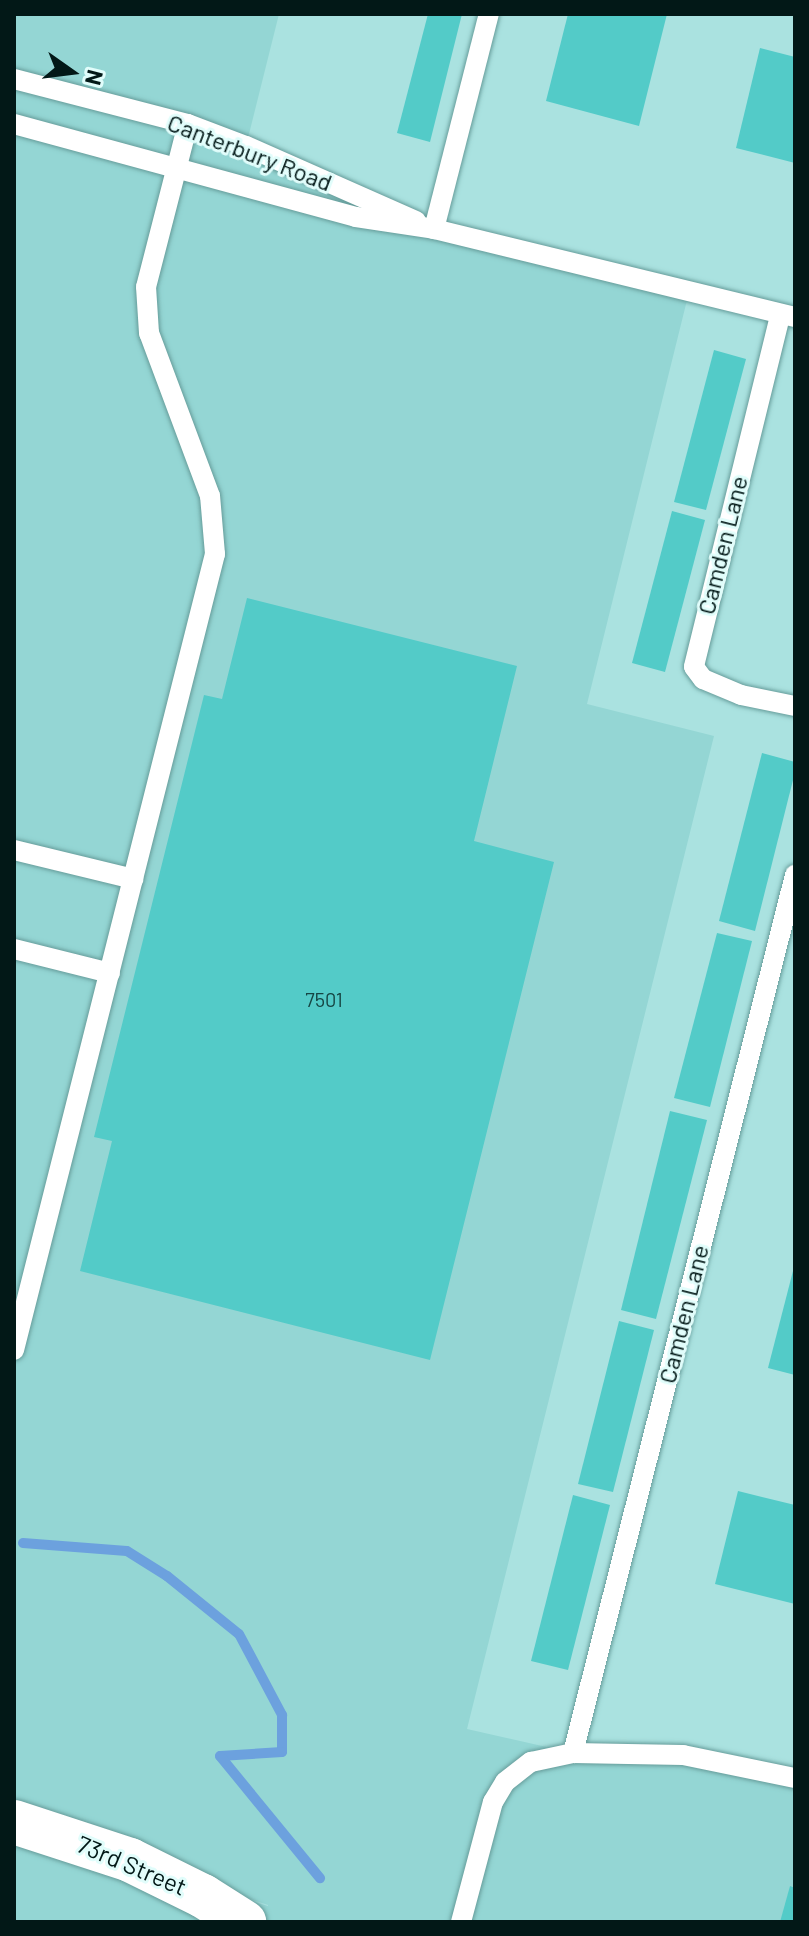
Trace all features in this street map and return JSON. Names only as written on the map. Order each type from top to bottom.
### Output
[{"type":"main road","name":"73rd Street","points":[[14,1822],[130,1860],[203,1896],[244,1922]]},
{"type":"lane","points":[[434,229],[489,14]]},
{"type":"lane","name":"Canterbury Road","points":[[14,79],[188,124],[246,146],[434,229]]},
{"type":"lane","name":"Canterbury Road","points":[[14,124],[341,214],[434,229],[788,316]]},
{"type":"lane","points":[[14,1350],[215,554],[210,496],[149,333],[146,287],[188,124]]},
{"type":"lane","name":"Camden Lane","points":[[788,316],[694,667],[703,679],[741,695],[795,706]]},
{"type":"lane","points":[[14,850],[134,879]]},
{"type":"lane","name":"Camden Lane","points":[[573,1753],[795,875]]},
{"type":"lane","points":[[14,949],[110,973]]},
{"type":"lane","points":[[461,1922],[493,1802],[505,1782],[531,1762],[573,1753],[683,1755],[795,1778]]},
{"type":"shaded area","points":[[14,14],[279,14],[246,146],[434,229],[689,292],[587,704],[714,736],[467,1729],[573,1753],[619,1752],[795,1778],[795,1922],[14,1922]],"holes":[[[119,1854],[268,1905],[165,1877]]]},
{"type":"building","points":[[428,14],[462,14],[430,142],[397,133]]},
{"type":"building","points":[[568,14],[667,14],[639,126],[546,101]]},
{"type":"building","points":[[760,48],[795,57],[795,163],[736,148]]},
{"type":"building","points":[[714,350],[746,359],[706,510],[674,502]]},
{"type":"building","points":[[672,511],[705,520],[665,672],[632,663]]},
{"type":"building","points":[[247,598],[517,666],[474,841],[554,862],[430,1360],[80,1271],[112,1141],[94,1137],[204,695],[222,699]]},
{"type":"building","points":[[762,753],[795,762],[795,772],[755,931],[719,921]]},
{"type":"building","points":[[717,933],[752,941],[710,1107],[674,1098]]},
{"type":"building","points":[[670,1111],[707,1120],[656,1319],[621,1310]]},
{"type":"building","points":[[795,1267],[795,1375],[768,1368]]},
{"type":"building","points":[[619,1321],[654,1330],[613,1492],[578,1484]]},
{"type":"building","points":[[738,1491],[795,1505],[795,1604],[715,1584]]},
{"type":"building","points":[[573,1495],[610,1505],[568,1670],[531,1661]]},
{"type":"building","points":[[790,1886],[795,1888],[795,1922],[780,1922]]},
{"type":"waterway","points":[[23,1543],[127,1551],[167,1576],[239,1634],[282,1715],[282,1752],[220,1756],[320,1878]]}]
